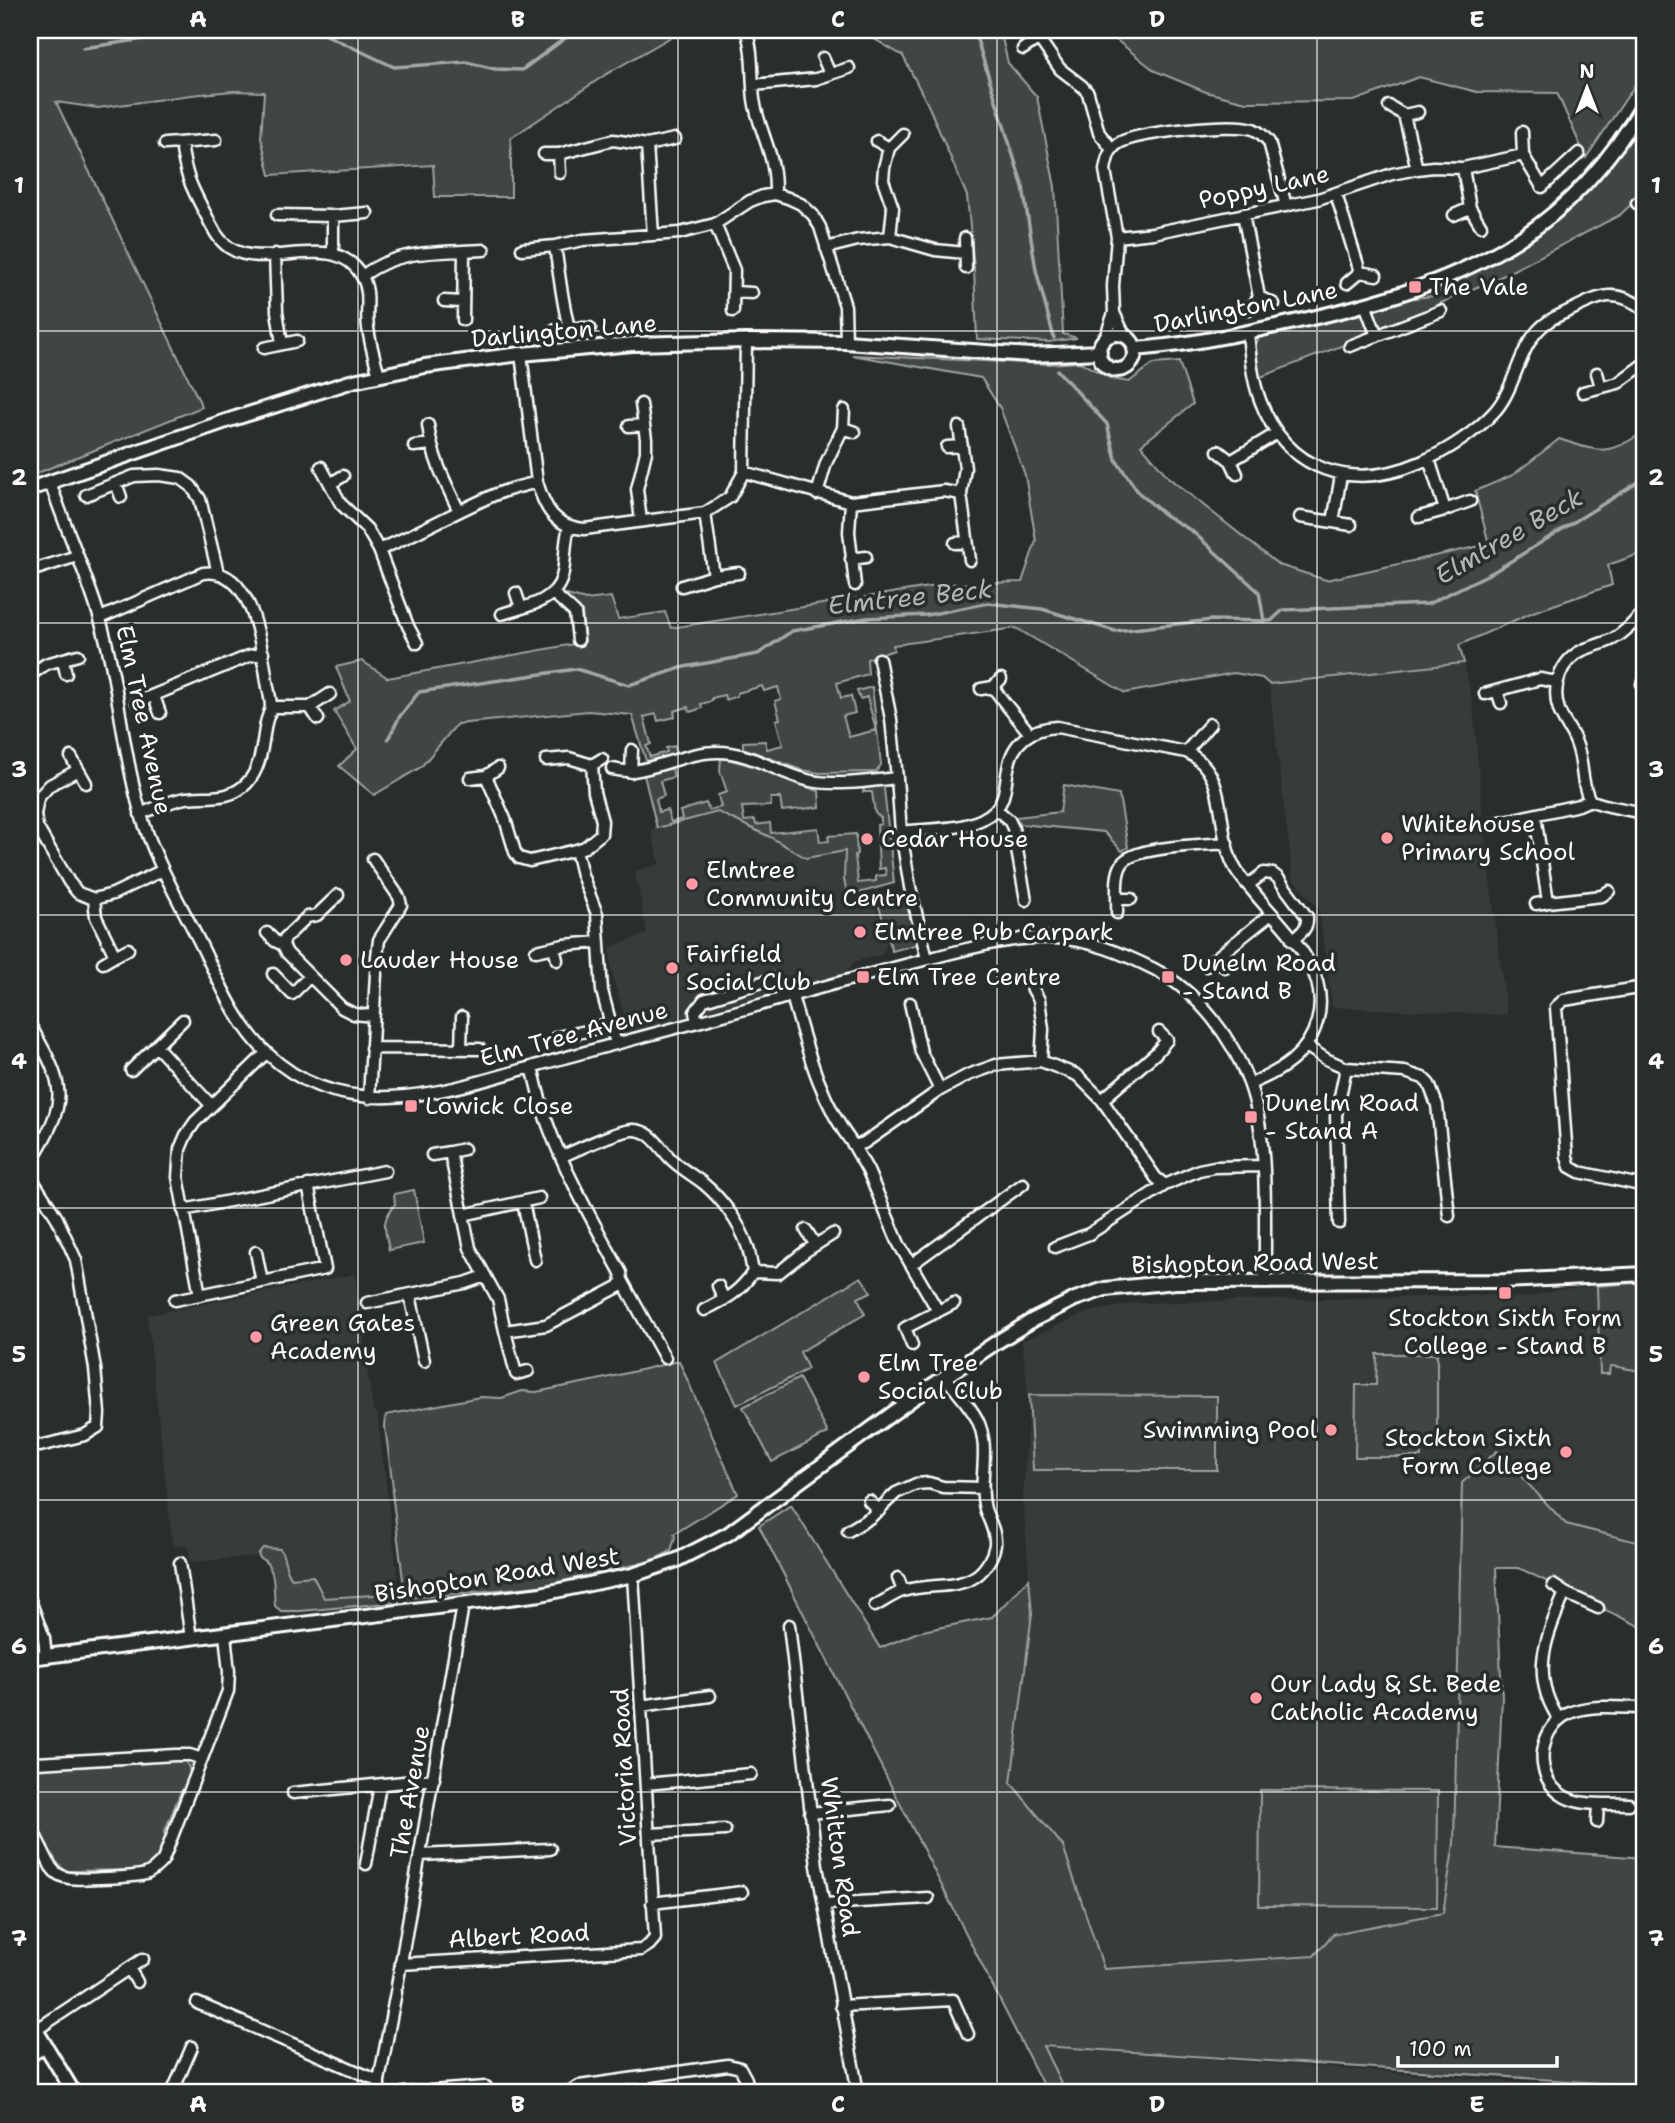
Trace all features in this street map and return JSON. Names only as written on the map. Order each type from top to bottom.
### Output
[{"type":"street","points":[[746,30],[751,46],[757,116],[773,166],[775,194]]},
{"type":"street","points":[[1023,49],[1036,34],[1060,69],[1088,93],[1099,133],[1112,149]]},
{"type":"street","points":[[823,58],[830,74]]},
{"type":"street","points":[[753,85],[817,79],[849,68]]},
{"type":"street","name":"Darlington Lane","points":[[1134,349],[1161,348],[1312,319],[1365,304],[1465,269],[1516,241],[1555,213],[1609,156],[1645,102]]},
{"type":"street","points":[[1389,106],[1404,115],[1418,112]]},
{"type":"street","points":[[1404,115],[1417,169]]},
{"type":"street","points":[[1632,124],[1645,132]]},
{"type":"street","points":[[1114,313],[1134,349],[1132,362],[1120,369],[1108,367],[1101,359],[1102,346],[1114,313],[1117,237],[1105,170],[1112,149],[1129,139],[1154,134],[1237,126],[1252,128],[1263,134],[1269,142],[1286,206]]},
{"type":"street","points":[[1522,132],[1523,155],[1542,187],[1579,153]]},
{"type":"street","points":[[890,237],[893,208],[883,180],[884,168],[889,148],[903,134]]},
{"type":"street","points":[[544,154],[559,154],[613,140],[647,145],[675,139]]},
{"type":"street","points":[[165,144],[216,140]]},
{"type":"street","points":[[877,141],[889,148]]},
{"type":"street","points":[[181,143],[189,183],[215,233],[232,250],[243,253],[333,254],[355,267],[362,276],[368,299],[368,327],[379,375]]},
{"type":"street","points":[[647,145],[653,235]]},
{"type":"street","points":[[559,154],[560,173]]},
{"type":"street","name":"Poppy Lane","points":[[1117,237],[1153,233],[1286,206],[1336,194],[1392,174],[1433,167],[1462,168],[1523,155]]},
{"type":"street","points":[[1462,168],[1470,208],[1481,226]]},
{"type":"street","points":[[522,249],[583,240],[680,233],[715,224],[750,201],[775,194],[801,204],[813,215],[820,227],[845,306],[846,342]]},
{"type":"street","points":[[1336,194],[1360,272]]},
{"type":"street","points":[[1454,215],[1470,208]]},
{"type":"street","points":[[277,215],[333,216],[367,213]]},
{"type":"street","points":[[1243,214],[1259,297],[1249,310]]},
{"type":"street","points":[[333,216],[333,254]]},
{"type":"street","points":[[715,224],[734,270],[733,311]]},
{"type":"street","points":[[827,248],[858,240],[890,237],[935,250],[965,253]]},
{"type":"street","points":[[965,239],[966,268]]},
{"type":"street","points":[[555,246],[562,302],[569,328]]},
{"type":"street","points":[[362,276],[373,267],[405,255],[484,250]]},
{"type":"street","points":[[463,320],[464,251]]},
{"type":"street","points":[[275,254],[277,311],[282,344]]},
{"type":"street","points":[[1360,272],[1376,275]]},
{"type":"street","points":[[1347,283],[1360,272]]},
{"type":"street","points":[[734,292],[752,293]]},
{"type":"street","points":[[1248,332],[1251,363],[1260,401],[1277,433],[1298,456],[1313,465],[1341,475],[1375,475],[1429,458],[1465,436],[1494,412],[1512,384],[1527,345],[1547,322],[1597,297],[1619,296],[1636,302],[1645,310]]},
{"type":"street","points":[[1259,297],[1274,304]]},
{"type":"street","points":[[444,301],[463,302]]},
{"type":"street","name":"Darlington Lane","points":[[1365,304],[1377,336]]},
{"type":"street","points":[[1350,346],[1441,311]]},
{"type":"street","points":[[552,331],[590,328]]},
{"type":"street","points":[[1102,346],[1111,335],[1125,336]]},
{"type":"street","points":[[264,348],[298,341]]},
{"type":"street","points":[[522,354],[537,482],[543,502],[553,516],[569,527],[584,529],[705,513],[730,497],[744,472],[746,341]]},
{"type":"street","name":"Darlington Lane","points":[[30,489],[294,399],[379,375],[425,366],[633,344],[846,342],[1031,355],[1102,346]]},
{"type":"street","points":[[1583,392],[1618,383],[1645,363]]},
{"type":"street","points":[[1597,373],[1601,387]]},
{"type":"street","points":[[641,404],[646,452],[637,489],[641,521]]},
{"type":"street","points":[[817,494],[843,428],[844,410]]},
{"type":"street","points":[[428,425],[440,472],[460,511]]},
{"type":"street","points":[[629,426],[644,425]]},
{"type":"street","points":[[959,426],[965,468],[961,494],[970,560]]},
{"type":"street","points":[[843,428],[855,432]]},
{"type":"street","points":[[1231,461],[1277,433]]},
{"type":"street","points":[[414,446],[431,444]]},
{"type":"street","points":[[947,447],[962,446]]},
{"type":"street","points":[[1218,451],[1231,461],[1237,474]]},
{"type":"street","points":[[1429,458],[1445,510]]},
{"type":"street","points":[[321,467],[341,504],[367,529],[379,550],[417,643]]},
{"type":"street","points":[[744,472],[851,502],[944,491],[961,494]]},
{"type":"street","points":[[86,495],[134,475],[180,478],[191,486],[202,506],[218,573]]},
{"type":"street","points":[[1333,522],[1341,475]]},
{"type":"street","points":[[330,484],[343,476]]},
{"type":"street","name":"Elm Tree Avenue","points":[[50,482],[100,618],[114,675],[130,772],[140,814],[163,870],[236,1014],[266,1052],[306,1082],[346,1096],[410,1096],[532,1067],[983,945],[1057,938],[1089,943],[1114,951],[1167,977],[1188,992],[1224,1034],[1239,1060],[1250,1084],[1259,1116],[1263,1166],[1265,1282]]},
{"type":"street","points":[[379,550],[498,493],[537,482]]},
{"type":"street","points":[[116,483],[121,498]]},
{"type":"street","points":[[1419,517],[1470,501]]},
{"type":"street","points":[[851,502],[849,532],[855,585]]},
{"type":"street","points":[[705,513],[714,576]]},
{"type":"street","points":[[1300,517],[1351,525]]},
{"type":"street","points":[[502,614],[541,601],[553,593],[561,579],[565,539],[569,527]]},
{"type":"street","points":[[955,544],[967,542]]},
{"type":"street","points":[[30,570],[78,555]]},
{"type":"street","points":[[851,559],[866,557]]},
{"type":"street","points":[[100,618],[203,573],[218,573],[230,579],[251,610],[258,629],[271,707],[257,767],[248,782],[227,796],[180,799],[140,814]]},
{"type":"street","points":[[682,586],[714,576],[739,573]]},
{"type":"street","points":[[516,593],[521,608]]},
{"type":"street","points":[[553,593],[575,613],[578,640]]},
{"type":"street","points":[[1645,610],[1626,631],[1613,639],[1580,651],[1563,667],[1557,682],[1558,707],[1577,743],[1585,792],[1590,800],[1645,814]]},
{"type":"street","points":[[396,632],[408,626]]},
{"type":"street","points":[[137,702],[262,653]]},
{"type":"street","points":[[30,674],[46,664],[78,655]]},
{"type":"street","points":[[879,659],[891,719],[901,832],[910,887],[927,959]]},
{"type":"street","points":[[63,660],[66,674]]},
{"type":"street","points":[[981,689],[993,688],[1001,679]]},
{"type":"street","points":[[1485,694],[1540,679],[1557,682]]},
{"type":"street","points":[[993,688],[1030,733]]},
{"type":"street","points":[[1497,691],[1501,703]]},
{"type":"street","points":[[271,707],[310,707],[330,694]]},
{"type":"street","points":[[154,696],[160,713]]},
{"type":"street","points":[[310,707],[318,719]]},
{"type":"street","points":[[1186,752],[1210,724]]},
{"type":"street","points":[[901,832],[973,823],[996,809],[1005,789],[1016,746],[1030,733],[1048,727],[1186,752],[1201,761],[1212,775],[1233,865],[1310,964],[1317,978],[1320,996],[1314,1033],[1296,1059],[1284,1069],[1250,1084]]},
{"type":"street","points":[[631,772],[632,750]]},
{"type":"street","points":[[612,769],[631,772],[716,752],[751,758],[812,781],[857,782],[897,778]]},
{"type":"street","points":[[71,757],[86,783]]},
{"type":"street","points":[[546,760],[569,758],[593,765],[602,759]]},
{"type":"street","points":[[486,776],[505,819],[514,852],[519,858],[530,861],[585,847],[601,834],[602,821],[594,792],[593,765]]},
{"type":"street","points":[[470,778],[486,776],[498,768]]},
{"type":"street","points":[[78,770],[50,785],[38,797],[35,815],[37,827],[69,882],[78,892],[94,899],[113,894],[163,870]]},
{"type":"street","points":[[1491,824],[1579,805],[1590,800]]},
{"type":"street","points":[[996,809],[1009,820],[1013,828],[1026,900]]},
{"type":"street","points":[[1535,814],[1548,902]]},
{"type":"street","points":[[1117,913],[1118,872],[1125,859],[1151,850],[1227,843]]},
{"type":"street","points":[[576,850],[597,914],[602,990],[616,1044]]},
{"type":"street","points":[[369,1098],[377,956],[380,940],[401,905],[399,897],[373,859]]},
{"type":"street","points":[[1248,885],[1264,873],[1278,878],[1307,917],[1305,929],[1292,940]]},
{"type":"street","points":[[1536,904],[1602,896],[1609,891]]},
{"type":"street","points":[[283,945],[285,938],[307,917],[317,915],[338,895]]},
{"type":"street","points":[[94,899],[96,917],[115,956]]},
{"type":"street","points":[[1117,899],[1131,900]]},
{"type":"street","points":[[1206,966],[1270,914]]},
{"type":"street","points":[[267,933],[283,945],[287,953],[347,1012],[373,1016]]},
{"type":"street","points":[[536,951],[598,942]]},
{"type":"street","points":[[554,947],[557,960]]},
{"type":"street","points":[[103,963],[128,949]]},
{"type":"street","points":[[1217,957],[1225,967]]},
{"type":"street","points":[[273,974],[292,994],[310,976]]},
{"type":"street","points":[[1027,977],[1039,1000],[1043,1029],[1041,1061]]},
{"type":"street","points":[[697,1022],[695,1012],[704,1000],[772,979],[781,987],[788,997],[822,1093],[838,1125],[868,1171],[899,1244],[938,1311]]},
{"type":"street","points":[[1644,987],[1564,1000],[1556,1007],[1567,1157],[1570,1167],[1579,1172],[1645,1186]]},
{"type":"street","points":[[910,1003],[921,1052],[940,1090]]},
{"type":"street","points":[[461,1048],[462,1017]]},
{"type":"street","points":[[131,1070],[183,1020]]},
{"type":"street","points":[[557,1037],[587,1031],[610,1022]]},
{"type":"street","points":[[30,1026],[56,1073],[59,1100],[50,1131],[30,1163]]},
{"type":"street","points":[[1102,1100],[1167,1040],[1159,1032]]},
{"type":"street","points":[[156,1046],[211,1105]]},
{"type":"street","points":[[1306,1046],[1346,1068],[1405,1072],[1423,1078],[1429,1084],[1437,1105],[1449,1216]]},
{"type":"street","points":[[371,1048],[480,1049]]},
{"type":"street","points":[[200,1295],[178,1177],[180,1149],[195,1122],[266,1052]]},
{"type":"street","points":[[854,1146],[864,1143],[940,1090],[968,1075],[996,1065],[1041,1061],[1077,1075],[1102,1100],[1156,1178],[1165,1185]]},
{"type":"street","points":[[532,1067],[547,1123],[574,1186],[621,1273],[621,1283],[665,1357]]},
{"type":"street","points":[[1339,1223],[1335,1137],[1336,1115],[1346,1068]]},
{"type":"street","points":[[561,1157],[632,1130],[646,1132],[660,1144],[670,1158],[721,1201],[737,1223],[748,1245],[752,1272],[743,1286],[704,1310]]},
{"type":"street","points":[[432,1155],[464,1149]]},
{"type":"street","points":[[450,1152],[470,1248],[498,1299],[516,1374],[528,1371]]},
{"type":"street","points":[[1055,1247],[1089,1234],[1165,1185],[1199,1170],[1263,1166]]},
{"type":"street","points":[[183,1210],[385,1171]]},
{"type":"street","points":[[30,1176],[57,1218],[76,1260],[95,1368],[99,1413],[98,1427],[85,1435],[40,1446],[30,1441]]},
{"type":"street","points":[[912,1264],[1023,1184]]},
{"type":"street","points":[[175,1300],[324,1269],[308,1185]]},
{"type":"street","points":[[463,1214],[539,1198]]},
{"type":"street","points":[[523,1202],[535,1259]]},
{"type":"street","points":[[806,1230],[815,1244]]},
{"type":"street","points":[[752,1272],[778,1273],[815,1244],[833,1234]]},
{"type":"street","points":[[256,1252],[262,1282]]},
{"type":"street","name":"Bishopton Road West","points":[[30,1658],[541,1594],[633,1575],[677,1560],[728,1534],[945,1376],[1033,1320],[1075,1299],[1105,1289],[1176,1282],[1505,1281],[1645,1274]]},
{"type":"street","points":[[367,1303],[466,1283],[485,1276]]},
{"type":"street","points":[[505,1331],[546,1325],[621,1283]]},
{"type":"street","points":[[718,1286],[724,1300]]},
{"type":"street","points":[[410,1294],[424,1361]]},
{"type":"street","points":[[912,1345],[905,1328],[954,1303]]},
{"type":"street","points":[[875,1606],[903,1591],[965,1581],[978,1575],[989,1563],[995,1545],[994,1531],[985,1508],[985,1451],[982,1434],[976,1419],[945,1376]]},
{"type":"street","points":[[848,1531],[879,1511],[897,1493],[916,1484],[983,1488]]},
{"type":"street","points":[[869,1501],[879,1511]]},
{"type":"street","points":[[180,1563],[191,1639]]},
{"type":"street","name":"Victoria Road","points":[[633,1575],[655,1938],[641,1950]]},
{"type":"street","points":[[898,1578],[903,1591]]},
{"type":"street","points":[[1553,1585],[1598,1608]]},
{"type":"street","points":[[1559,1719],[1544,1690],[1543,1661],[1551,1625],[1565,1593]]},
{"type":"street","points":[[30,1600],[44,1638],[46,1657]]},
{"type":"street","name":"The Avenue","points":[[380,2093],[463,1605]]},
{"type":"street","name":"Whitton Road","points":[[789,1625],[810,1813],[858,2093]]},
{"type":"street","points":[[30,1825],[51,1867],[60,1875],[72,1879],[145,1874],[153,1871],[163,1860],[228,1691],[225,1634]]},
{"type":"street","points":[[641,1706],[710,1696]]},
{"type":"street","points":[[1629,1804],[1578,1802],[1562,1795],[1545,1774],[1543,1745],[1548,1731],[1559,1719],[1572,1711],[1588,1708],[1645,1708]]},
{"type":"street","points":[[30,1765],[175,1755],[190,1755],[202,1759]]},
{"type":"street","points":[[646,1784],[751,1774]]},
{"type":"street","points":[[293,1793],[434,1779]]},
{"type":"street","points":[[366,1864],[380,1785]]},
{"type":"street","points":[[1597,1822],[1598,1804]]},
{"type":"street","points":[[810,1813],[890,1805]]},
{"type":"street","points":[[649,1834],[725,1830]]},
{"type":"street","points":[[420,1855],[550,1849]]},
{"type":"street","points":[[652,1903],[742,1892]]},
{"type":"street","points":[[824,1904],[928,1898]]},
{"type":"street","name":"Albert Road","points":[[400,1964],[641,1950]]},
{"type":"street","points":[[74,2093],[33,2025],[143,1959]]},
{"type":"street","points":[[129,1968],[137,1982]]},
{"type":"street","points":[[841,2006],[953,2000],[968,2034]]},
{"type":"street","points":[[197,2003],[380,2081]]},
{"type":"street","points":[[30,2057],[45,2046]]},
{"type":"street","points":[[172,2093],[192,2047]]},
{"type":"street","points":[[567,2093],[579,2086],[728,2065],[740,2068],[747,2079],[749,2093]]},
{"type":"street","points":[[643,2077],[647,2093]]},
{"type":"street","points":[[403,2093],[471,2091],[486,2087]]},
{"type":"shaded area","points":[[30,30],[683,30],[605,75],[511,138],[511,197],[435,197],[433,165],[270,175],[261,138],[264,92],[233,91],[191,95],[98,108],[56,102],[202,407],[30,476]]},
{"type":"shaded area","points":[[859,30],[1000,30],[1008,63],[1037,97],[1055,187],[1063,334],[1077,338],[1049,342],[977,339],[967,196],[929,107],[903,56]]},
{"type":"shaded area","points":[[1104,30],[1645,30],[1645,70],[1586,158],[1557,93],[1477,92],[1419,77],[1354,101],[1246,102],[1206,92],[1155,71]]},
{"type":"shaded area","points":[[1636,137],[1645,139],[1645,191],[1620,215],[1502,276],[1434,306],[1430,311],[1382,330],[1377,328],[1373,315],[1376,307],[1404,299],[1433,296],[1537,236],[1592,186],[1629,140]]},
{"type":"shaded area","points":[[1357,312],[1364,314],[1367,336],[1258,378],[1254,347],[1259,338]]},
{"type":"shaded area","points":[[852,355],[1049,364],[1080,362],[1112,379],[1129,382],[1153,364],[1179,362],[1193,404],[1141,445],[1169,478],[1279,565],[1326,580],[1489,544],[1475,491],[1513,475],[1559,439],[1604,450],[1621,445],[1645,431],[1645,552],[1608,565],[1612,585],[1533,612],[1459,645],[1464,663],[1269,684],[1262,678],[1234,673],[1125,693],[1016,628],[893,645],[894,650],[867,659],[868,674],[837,683],[841,698],[851,696],[855,713],[843,716],[849,737],[876,730],[867,697],[860,699],[857,691],[872,687],[881,765],[876,772],[820,773],[801,770],[743,748],[743,742],[765,741],[767,749],[783,745],[776,720],[780,719],[775,701],[781,699],[778,687],[764,691],[762,686],[737,693],[737,696],[726,700],[724,695],[712,698],[712,701],[701,704],[702,708],[690,712],[688,707],[674,711],[675,717],[658,721],[656,714],[644,717],[651,744],[646,746],[650,757],[667,752],[666,748],[675,746],[676,754],[646,761],[632,715],[588,711],[457,724],[421,767],[374,795],[339,766],[357,749],[334,711],[350,701],[336,667],[362,661],[388,678],[585,642],[582,612],[563,594],[586,600],[611,597],[618,619],[665,612],[671,628],[948,584],[1022,582],[1036,541],[1025,475],[1000,408],[981,378]]},
{"type":"shaded area","name":"Whitehouse Primary School","points":[[1464,663],[1473,705],[1484,831],[1507,1015],[1332,1007],[1319,909],[1293,879],[1269,684]]},
{"type":"shaded area","points":[[721,758],[746,764],[819,791],[820,807],[782,811],[780,798],[771,798],[771,806],[742,807],[744,821],[755,820],[756,825],[770,823],[771,833],[818,828],[820,842],[829,841],[828,836],[856,834],[858,883],[876,881],[876,876],[886,875],[885,868],[879,869],[877,825],[881,824],[881,818],[875,813],[872,792],[863,792],[867,781],[883,779],[894,883],[848,896],[844,880],[845,851],[806,858],[718,812],[657,828],[644,775],[672,768],[674,777],[660,781],[664,796],[656,799],[659,812],[667,810],[671,822],[682,819],[680,811],[706,803],[709,810],[721,807],[718,795],[727,792],[720,771]]},
{"type":"shaded area","points":[[1064,785],[1119,795],[1128,847],[1122,851],[1104,832],[1020,824],[1016,817],[1060,812]]},
{"type":"shaded area","points":[[717,812],[770,837],[806,858],[845,851],[844,880],[853,910],[875,904],[887,945],[881,955],[854,962],[845,974],[629,1033],[611,969],[610,947],[647,934],[635,871],[660,864],[651,830]]},
{"type":"shaded area","points":[[904,896],[918,944],[892,951],[878,903]]},
{"type":"shaded area","points":[[414,1190],[424,1243],[389,1250],[385,1221],[395,1204],[394,1194]]},
{"type":"shaded area","points":[[355,1274],[373,1411],[377,1412],[401,1603],[278,1615],[271,1555],[190,1562],[188,1546],[173,1546],[147,1315]]},
{"type":"shaded area","points":[[861,1277],[871,1292],[858,1298],[865,1314],[800,1352],[808,1369],[737,1405],[717,1363]]},
{"type":"shaded area","name":"Our Lady & St. Bede Catholic Academy","points":[[1645,1282],[1645,1576],[1486,1516],[1495,1847],[1443,1913],[1333,1934],[1314,1956],[1104,1969],[1063,1846],[1011,1783],[1032,1613],[1023,1497],[1029,1402],[1022,1341],[1086,1313],[1136,1303],[1492,1295],[1505,1298]]},
{"type":"shaded area","points":[[1645,1282],[1645,1371],[1610,1366],[1609,1374],[1600,1374],[1597,1286]]},
{"type":"shaded area","points":[[1377,1354],[1437,1354],[1437,1438],[1421,1438],[1421,1457],[1355,1457],[1356,1385],[1376,1385]]},
{"type":"shaded area","points":[[679,1361],[738,1494],[674,1534],[671,1551],[652,1561],[540,1586],[408,1598],[408,1593],[414,1589],[405,1590],[404,1587],[385,1427],[386,1415],[480,1397],[502,1398],[522,1391],[536,1392]]},
{"type":"shaded area","points":[[799,1378],[828,1433],[772,1462],[743,1407]]},
{"type":"shaded area","points":[[1029,1395],[1217,1396],[1217,1470],[1033,1470]]},
{"type":"shaded area","points":[[1497,1451],[1566,1524],[1645,1544],[1645,1629],[1519,1568],[1496,1568],[1502,1698],[1495,1847],[1644,1858],[1642,1890],[1645,1891],[1645,2086],[1043,2046],[1066,2093],[1047,2093],[759,1526],[791,1505],[880,1648],[918,1632],[992,1617],[1029,1579],[1032,1613],[1011,1783],[1063,1846],[1104,1969],[1314,1956],[1333,1934],[1443,1913],[1454,1843],[1462,1483]]},
{"type":"shaded area","points":[[263,1548],[280,1549],[292,1578],[313,1576],[324,1598],[374,1595],[396,1589],[399,1602],[281,1611],[275,1606],[272,1572],[258,1554]]},
{"type":"shaded area","points":[[152,1759],[184,1760],[190,1774],[186,1790],[181,1791],[164,1833],[166,1839],[156,1859],[147,1867],[135,1870],[63,1869],[52,1857],[30,1812],[30,1771],[57,1764],[72,1767],[150,1763]]},
{"type":"shaded area","points":[[1260,1790],[1438,1791],[1437,1907],[1259,1906]]},
{"type":"shaded area","points":[[1042,2046],[1645,2092],[1645,2093],[1066,2093]]},
{"type":"waterway","points":[[83,48],[206,30]]},
{"type":"waterway","points":[[316,30],[394,67],[466,62],[495,69],[522,70],[576,30]]},
{"type":"waterway","points":[[974,30],[1023,187],[1036,270],[1054,338]]},
{"type":"waterway","points":[[1057,370],[1107,424],[1116,460],[1139,493],[1165,515],[1192,531],[1259,592],[1264,621]]},
{"type":"waterway","name":"Elmtree Beck","points":[[388,739],[400,716],[419,692],[576,669],[629,685],[684,667],[758,654],[792,631],[866,618],[927,615],[988,603],[1042,609],[1115,631],[1212,620],[1271,621],[1283,610],[1428,604],[1495,571],[1645,478]]},
{"type":"place","name":"The Vale","points":[[1415,287]]},
{"type":"place","name":"Whitehouse Primary School","points":[[1387,838]]},
{"type":"place","name":"Cedar House","points":[[867,839]]},
{"type":"place","name":"Elmtree Community Centre","points":[[692,884]]},
{"type":"place","name":"Elmtree Pub Carpark","points":[[860,932]]},
{"type":"place","name":"Lauder House","points":[[346,960]]},
{"type":"place","name":"Fairfield Social Club","points":[[672,968]]},
{"type":"place","name":"Elm Tree Centre","points":[[863,977]]},
{"type":"place","name":"Dunelm Road - Stand B","points":[[1168,977]]},
{"type":"place","name":"Lowick Close","points":[[411,1106]]},
{"type":"place","name":"Dunelm Road - Stand A","points":[[1251,1117]]},
{"type":"place","name":"Stockton Sixth Form College - Stand B","points":[[1505,1293]]},
{"type":"place","name":"Green Gates Academy","points":[[256,1337]]},
{"type":"place","name":"Elm Tree Social Club","points":[[864,1377]]},
{"type":"place","name":"Swimming Pool","points":[[1331,1430]]},
{"type":"place","name":"Stockton Sixth Form College","points":[[1566,1452]]},
{"type":"place","name":"Our Lady & St. Bede Catholic Academy","points":[[1256,1698]]}]
